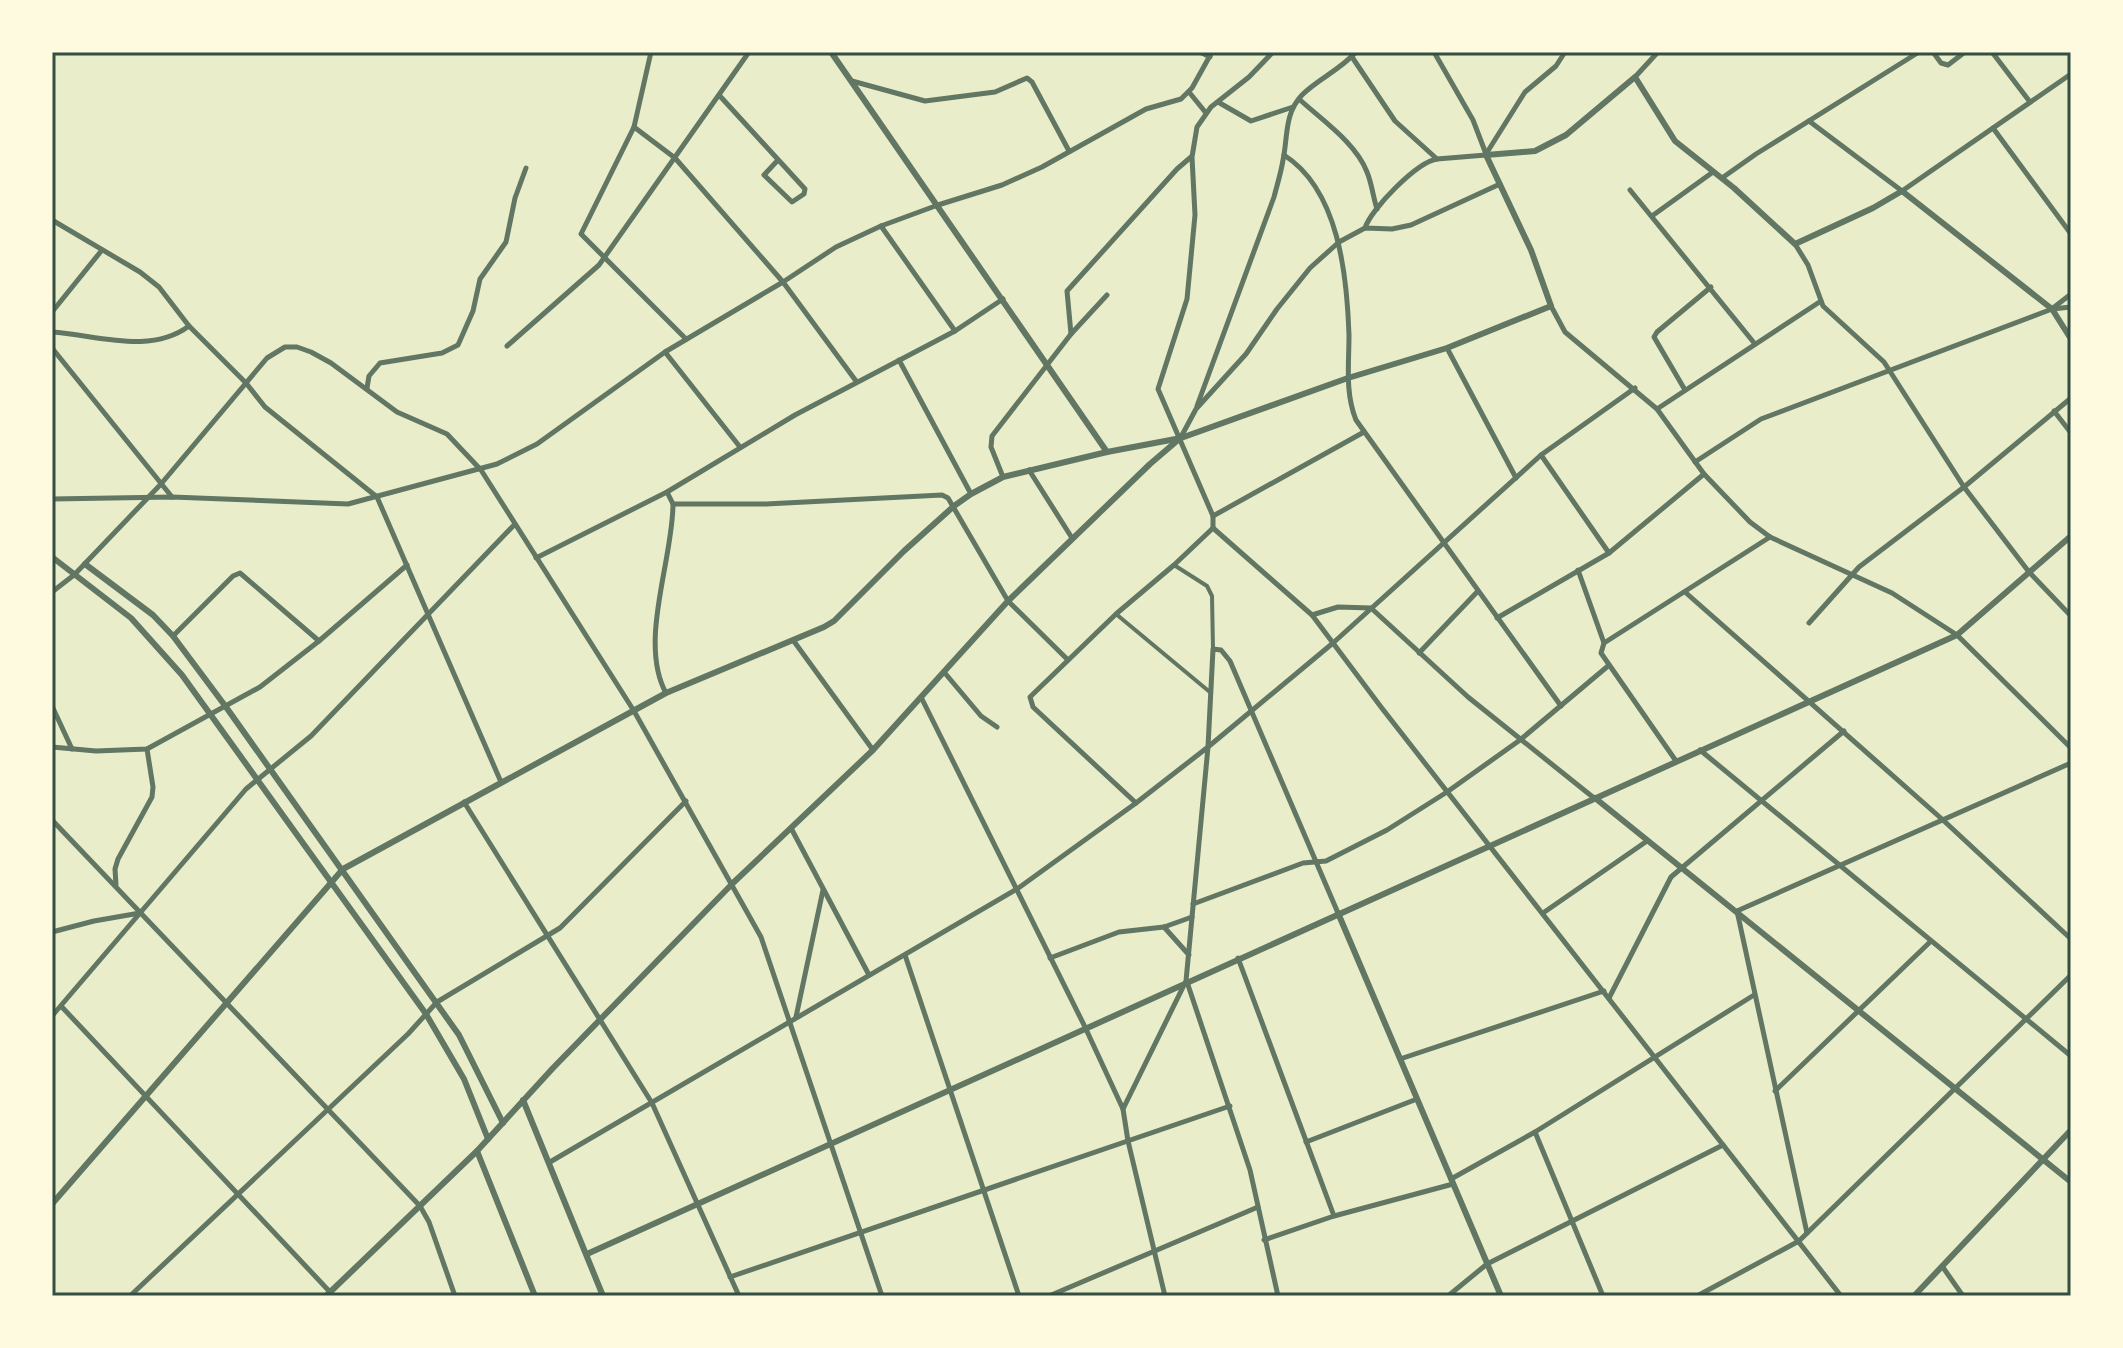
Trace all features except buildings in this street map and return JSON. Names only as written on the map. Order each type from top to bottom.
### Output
[{"type":"street","points":[[651,52],[634,127],[581,234],[686,339]]},
{"type":"street","points":[[507,346],[604,258],[749,52]]},
{"type":"street","points":[[831,52],[1107,452]]},
{"type":"street","points":[[52,499],[172,497],[348,504],[481,470],[537,444],[665,352],[836,247],[881,226],[1002,185],[1042,167],[1146,109],[1181,99],[1189,92],[1211,55],[1200,52]]},
{"type":"street","points":[[1136,803],[1033,707],[1030,697],[1116,614],[1213,528],[1213,516],[1158,389],[1187,299],[1195,215],[1192,157],[1197,127],[1206,113],[1273,52]]},
{"type":"street","points":[[1434,52],[1473,120],[1531,250],[1551,306],[1565,332],[1657,409],[1704,474],[1750,522],[1770,537],[1892,593],[1957,635],[2071,748]]},
{"type":"street","points":[[1486,155],[1525,92],[1556,66],[1565,52]]},
{"type":"street","points":[[1365,228],[1377,209],[1412,172],[1428,161],[1535,151],[1566,135],[1635,77],[1658,52]]},
{"type":"street","points":[[1722,178],[1919,52]]},
{"type":"street","points":[[1933,52],[1941,63],[1952,63],[1965,52]]},
{"type":"street","points":[[1992,52],[2030,102]]},
{"type":"street","points":[[61,1006],[238,1193],[328,1294],[477,1151],[733,883],[873,750],[1008,601],[1181,438],[1196,409],[1264,226],[1284,155],[1288,122],[1299,99],[1354,54],[1395,121],[1437,159]]},
{"type":"street","points":[[1795,244],[1902,191],[2071,74]]},
{"type":"street","points":[[1635,77],[1675,141],[1722,178],[1795,244],[1808,265],[1827,310],[1884,362],[1964,487],[2029,572],[2071,616]]},
{"type":"street","points":[[852,81],[925,101],[995,92],[1027,78],[1069,151]]},
{"type":"street","points":[[1189,92],[1206,113]]},
{"type":"street","points":[[719,95],[805,189],[804,194],[792,202],[764,175],[778,160]]},
{"type":"street","points":[[1299,99],[1357,156],[1367,171],[1377,209]]},
{"type":"street","points":[[1218,102],[1251,121],[1293,107]]},
{"type":"street","points":[[1809,121],[2052,309],[2071,339]]},
{"type":"street","points":[[634,127],[675,158],[783,282],[856,381]]},
{"type":"street","points":[[1993,128],[2071,234]]},
{"type":"street","points":[[1284,155],[1308,178],[1328,211],[1339,242],[1349,335],[1351,407],[1364,432],[1561,706]]},
{"type":"street","points":[[1071,334],[1067,291],[1177,169],[1192,157]]},
{"type":"street","points":[[366,389],[369,376],[380,363],[442,353],[458,345],[473,311],[480,279],[506,242],[515,198],[526,168]]},
{"type":"street","points":[[1652,216],[1713,172]]},
{"type":"street","points":[[1196,409],[1246,354],[1310,268],[1339,242],[1365,228],[1405,227],[1500,184]]},
{"type":"street","points":[[1630,190],[1755,344]]},
{"type":"street","points":[[52,220],[159,287],[189,326],[246,383],[265,407],[377,497],[501,782]]},
{"type":"street","points":[[881,226],[955,331]]},
{"type":"street","points":[[52,312],[102,250]]},
{"type":"street","points":[[1685,390],[1654,337],[1711,287]]},
{"type":"street","points":[[2052,309],[2071,294]]},
{"type":"street","points":[[1003,477],[990,440],[1071,334],[1107,295]]},
{"type":"street","points":[[536,558],[667,492],[856,381],[955,331],[1003,299]]},
{"type":"street","points":[[1657,409],[1821,301]]},
{"type":"street","points":[[52,1203],[343,869],[666,693],[834,621],[954,506],[1003,477],[1181,438],[1348,378],[1447,348],[1551,306]]},
{"type":"street","points":[[1695,462],[1761,419],[2052,309],[2071,307]]},
{"type":"street","points":[[52,332],[147,342],[163,340],[189,326]]},
{"type":"street","points":[[52,592],[74,575],[149,497],[246,383],[276,351],[285,347],[297,347],[331,363],[397,412],[447,434],[481,470],[634,711],[761,937],[792,1020],[882,1296]]},
{"type":"street","points":[[52,348],[172,497]]},
{"type":"street","points":[[1447,348],[1516,478]]},
{"type":"street","points":[[665,352],[740,447]]},
{"type":"street","points":[[899,360],[971,494]]},
{"type":"street","points":[[550,1162],[1017,889],[1208,747],[1333,643],[1541,455],[1635,388]]},
{"type":"street","points":[[1809,623],[1852,573],[1964,487],[2071,398]]},
{"type":"street","points":[[2054,411],[2071,433]]},
{"type":"street","points":[[1213,516],[1364,432]]},
{"type":"street","points":[[1541,455],[1609,553]]},
{"type":"street","points":[[1029,469],[1072,538]]},
{"type":"street","points":[[1497,618],[1609,553],[1704,474]]},
{"type":"street","points":[[666,693],[656,666],[659,599],[671,539],[673,504],[667,492]]},
{"type":"street","points":[[673,504],[766,504],[942,495],[954,506],[1008,601],[1068,660]]},
{"type":"street","points":[[52,1016],[246,789],[311,736],[515,524]]},
{"type":"street","points":[[1213,528],[1312,615],[1841,1296]]},
{"type":"street","points":[[587,1254],[1957,635],[2071,536]]},
{"type":"street","points":[[1676,761],[1608,666],[1601,650],[1604,643],[1770,537]]},
{"type":"street","points":[[52,557],[146,632],[211,715],[426,1014],[464,1079],[488,1139]]},
{"type":"street","points":[[85,564],[153,615],[173,636],[273,769],[459,1035],[503,1123]]},
{"type":"street","points":[[52,747],[96,751],[147,749],[260,687],[407,565]]},
{"type":"street","points":[[1123,1109],[1186,981],[1189,955],[1208,747],[1213,649],[1212,596],[1207,586],[1174,565]]},
{"type":"street","points":[[1578,570],[1604,643]]},
{"type":"street","points":[[173,636],[233,576],[240,573],[319,641]]},
{"type":"street","points":[[1419,653],[1478,591]]},
{"type":"street","points":[[1685,592],[1844,731],[2071,939]]},
{"type":"street","points":[[1312,615],[1338,607],[1371,608],[1520,740],[2071,1182]]},
{"type":"street","points":[[1116,614],[1211,693]]},
{"type":"street","points":[[793,640],[873,750]]},
{"type":"street","points":[[1213,649],[1221,650],[1230,661],[1252,710],[1501,1296]]},
{"type":"street","points":[[1193,904],[1253,879],[1303,863],[1326,861],[1387,830],[1520,740],[1608,666]]},
{"type":"street","points":[[944,672],[981,716],[997,727]]},
{"type":"street","points":[[922,699],[1123,1109],[1165,1296]]},
{"type":"street","points":[[52,706],[72,749]]},
{"type":"street","points":[[1609,998],[1671,877],[1844,731]]},
{"type":"street","points":[[116,885],[118,859],[152,797],[147,749]]},
{"type":"street","points":[[1700,750],[2071,1056]]},
{"type":"street","points":[[1737,911],[2071,763]]},
{"type":"street","points":[[130,1296],[437,1002],[560,928],[686,801]]},
{"type":"street","points":[[464,802],[652,1103],[739,1296]]},
{"type":"street","points":[[52,820],[420,1206],[429,1222],[455,1296]]},
{"type":"street","points":[[791,827],[869,975]]},
{"type":"street","points":[[1543,913],[1647,841]]},
{"type":"street","points":[[792,1020],[823,888]]},
{"type":"street","points":[[1737,911],[1807,1233]]},
{"type":"street","points":[[52,932],[141,912]]},
{"type":"street","points":[[1050,958],[1119,932],[1164,927],[1192,917]]},
{"type":"street","points":[[1164,927],[1189,955]]},
{"type":"street","points":[[1774,1091],[1930,942]]},
{"type":"street","points":[[905,955],[1019,1296]]},
{"type":"street","points":[[1238,958],[1334,1216]]},
{"type":"street","points":[[1699,1295],[1799,1241],[1953,1087],[2071,975]]},
{"type":"street","points":[[1186,981],[1230,1106],[1258,1207],[1278,1296]]},
{"type":"street","points":[[1400,1059],[1604,991]]},
{"type":"street","points":[[1264,1240],[1452,1181],[1754,995]]},
{"type":"street","points":[[1306,1142],[1417,1099]]},
{"type":"street","points":[[523,1100],[603,1296]]},
{"type":"street","points":[[730,1277],[1230,1106]]},
{"type":"street","points":[[1914,1296],[2071,1130]]},
{"type":"street","points":[[1535,1132],[1603,1296]]},
{"type":"street","points":[[1448,1296],[1487,1264],[1723,1145]]},
{"type":"street","points":[[477,1151],[535,1296]]},
{"type":"street","points":[[1049,1296],[1258,1207]]},
{"type":"street","points":[[1942,1266],[1963,1296]]}]
